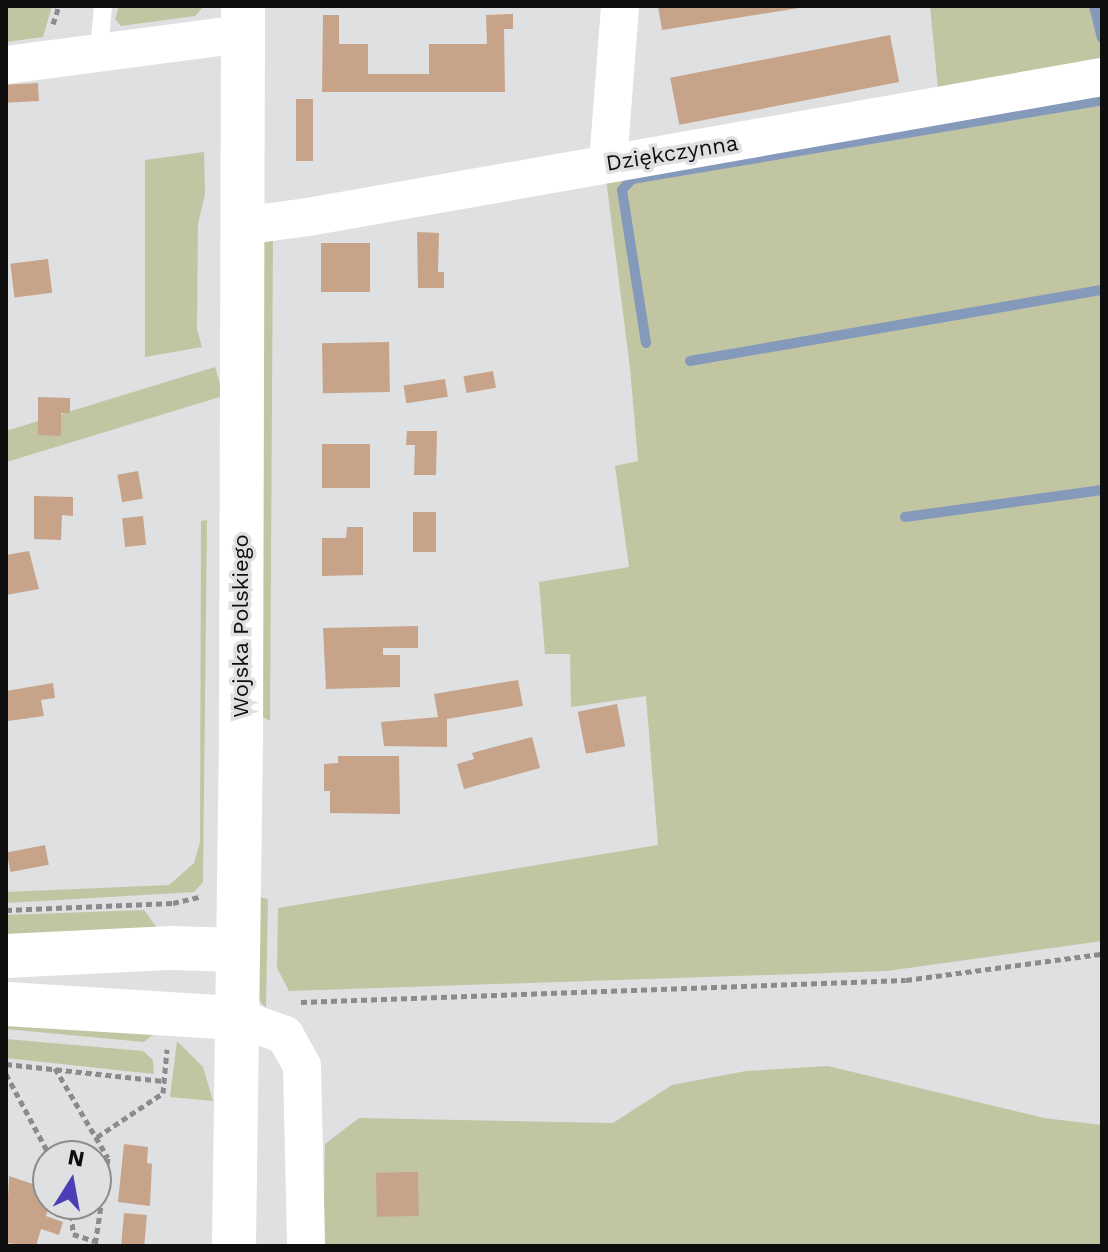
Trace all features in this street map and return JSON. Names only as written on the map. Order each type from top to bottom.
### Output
[{"type":"street","points":[[608,163],[620,6]]},
{"type":"street","points":[[6,65],[99,51],[243,20]]},
{"type":"street","name":"Wojska Polskiego","points":[[234,1246],[243,20]]},
{"type":"street","name":"Dziękczynna","points":[[242,226],[1102,77]]},
{"type":"street","points":[[6,956],[172,948],[238,950]]},
{"type":"street","points":[[6,1004],[238,1018],[285,1035],[302,1066],[306,1246]]},
{"type":"lane","points":[[99,51],[103,6]]},
{"type":"path","points":[[6,910],[173,903],[196,901],[202,894]]},
{"type":"path","points":[[288,1003],[906,980],[1102,954]]},
{"type":"path","points":[[97,1137],[163,1093],[168,1036]]},
{"type":"path","points":[[6,1064],[163,1081]]},
{"type":"path","points":[[55,1068],[108,1158],[95,1244],[73,1234],[72,1220]]},
{"type":"path","points":[[6,1074],[41,1140]]},
{"type":"green space","points":[[6,6],[52,6],[43,37],[6,42]]},
{"type":"green space","points":[[119,6],[204,6],[195,16],[121,26],[115,19]]},
{"type":"green space","points":[[930,6],[1102,6],[1102,58],[938,89]]},
{"type":"green space","points":[[1102,92],[1102,941],[887,971],[289,991],[277,968],[278,908],[658,845],[646,696],[571,707],[570,654],[545,654],[539,582],[629,567],[615,466],[638,461],[630,368],[606,179]]},
{"type":"green space","points":[[204,152],[205,194],[198,224],[197,329],[202,347],[145,357],[145,160]]},
{"type":"green space","points":[[273,235],[270,721],[258,714],[263,241]]},
{"type":"green space","points":[[215,367],[224,396],[6,462],[6,431]]},
{"type":"green space","points":[[207,520],[203,882],[194,892],[6,903],[6,892],[169,885],[194,863],[200,842],[201,521]]},
{"type":"green space","points":[[256,896],[268,899],[266,1008],[257,998]]},
{"type":"green space","points":[[144,910],[160,932],[6,939],[6,915]]},
{"type":"green space","points":[[6,1023],[154,1034],[144,1042],[6,1029]]},
{"type":"green space","points":[[6,1039],[143,1051],[153,1060],[154,1074],[6,1058]]},
{"type":"green space","points":[[177,1041],[203,1067],[213,1101],[170,1097]]},
{"type":"green space","points":[[828,1066],[1044,1118],[1102,1125],[1102,1246],[323,1246],[325,1144],[359,1118],[613,1123],[672,1085],[746,1071]]},
{"type":"building","points":[[658,6],[799,6],[799,8],[662,30]]},
{"type":"building","points":[[513,14],[513,29],[504,29],[505,92],[322,92],[323,15],[339,15],[339,44],[368,44],[368,74],[429,74],[429,44],[487,44],[486,15]]},
{"type":"building","points":[[890,35],[899,82],[679,125],[670,78]]},
{"type":"building","points":[[38,83],[39,101],[7,103],[6,85]]},
{"type":"building","points":[[296,99],[313,99],[313,161],[296,161]]},
{"type":"building","points":[[417,232],[439,233],[438,272],[444,272],[444,288],[418,288]]},
{"type":"building","points":[[321,243],[370,243],[370,292],[321,292]]},
{"type":"building","points":[[48,259],[52,293],[14,297],[10,264]]},
{"type":"building","points":[[389,342],[390,392],[323,393],[322,343]]},
{"type":"building","points":[[493,371],[496,388],[466,393],[463,376]]},
{"type":"building","points":[[445,379],[448,397],[406,403],[404,386]]},
{"type":"building","points":[[38,397],[70,398],[70,413],[61,413],[61,436],[38,435]]},
{"type":"building","points":[[407,431],[437,431],[436,475],[414,475],[415,445],[406,445]]},
{"type":"building","points":[[322,444],[370,444],[370,488],[322,488]]},
{"type":"building","points":[[138,471],[143,499],[122,502],[117,475]]},
{"type":"building","points":[[34,496],[73,497],[73,516],[62,515],[61,540],[34,539]]},
{"type":"building","points":[[413,512],[436,512],[436,552],[413,552]]},
{"type":"building","points":[[143,516],[146,545],[125,547],[122,518]]},
{"type":"building","points":[[347,527],[363,527],[363,575],[322,576],[322,538],[346,538]]},
{"type":"building","points":[[29,551],[39,589],[6,595],[6,555]]},
{"type":"building","points":[[418,626],[418,648],[383,648],[383,655],[400,655],[400,687],[326,689],[323,628]]},
{"type":"building","points":[[518,680],[523,706],[447,719],[447,747],[384,746],[381,722],[438,717],[434,694]]},
{"type":"building","points":[[53,683],[55,698],[41,700],[44,716],[8,721],[6,691]]},
{"type":"building","points":[[617,704],[625,746],[586,754],[578,712]]},
{"type":"building","points":[[532,737],[540,768],[464,789],[457,764],[474,759],[472,753]]},
{"type":"building","points":[[338,756],[399,756],[400,814],[330,813],[330,791],[324,791],[324,764],[338,763]]},
{"type":"building","points":[[45,845],[49,865],[11,872],[7,852]]},
{"type":"building","points":[[124,1144],[148,1147],[147,1163],[152,1164],[150,1206],[118,1202]]},
{"type":"building","points":[[418,1172],[419,1216],[377,1217],[376,1173]]},
{"type":"building","points":[[9,1176],[32,1184],[32,1220],[63,1222],[59,1235],[41,1229],[36,1246],[6,1243]]},
{"type":"building","points":[[124,1213],[147,1215],[144,1246],[121,1244]]},
{"type":"waterway","points":[[1094,6],[1102,38]]},
{"type":"waterway","points":[[646,343],[622,190],[632,179],[1102,100]]},
{"type":"waterway","points":[[690,361],[1102,290]]},
{"type":"waterway","points":[[905,517],[1102,490]]}]
